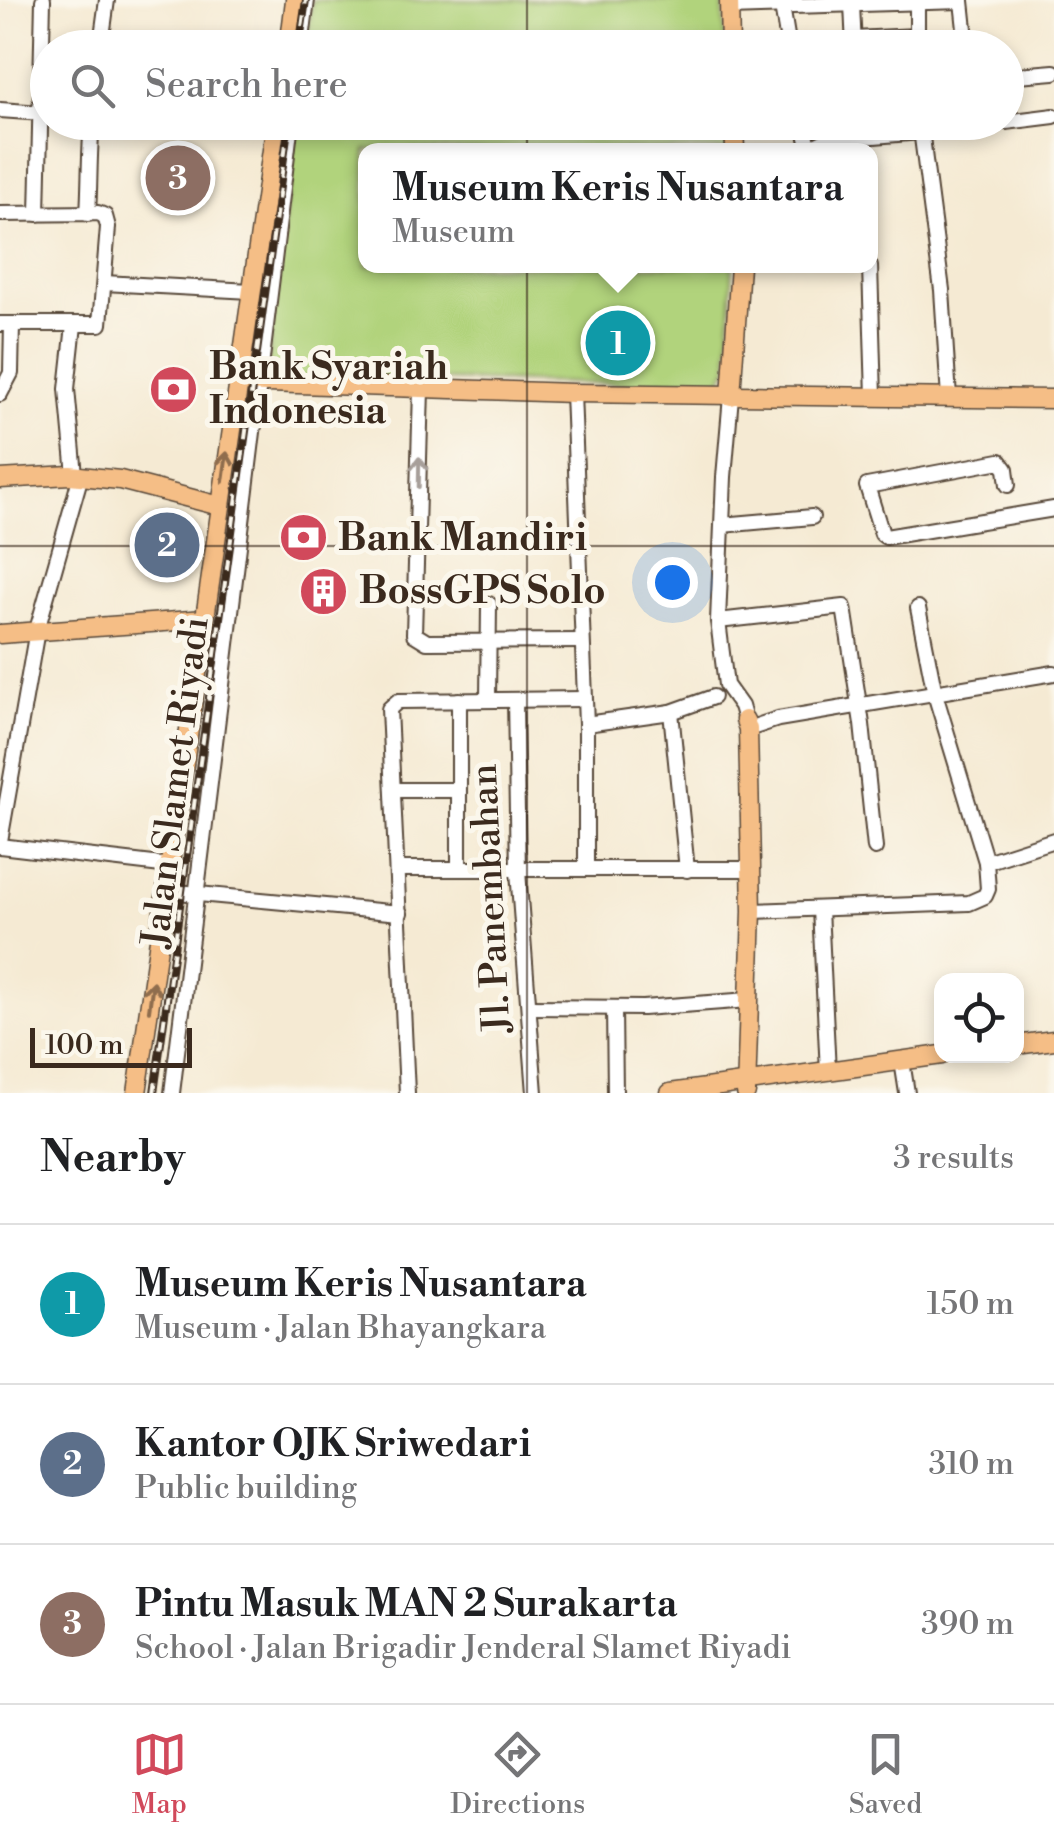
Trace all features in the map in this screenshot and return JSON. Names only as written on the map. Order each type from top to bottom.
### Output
[{"type":"main road","points":[[291,30],[295,0]]},
{"type":"main road","points":[[729,4],[730,30]]},
{"type":"main road","points":[[138,1093],[273,140]]},
{"type":"main road","points":[[731,396],[740,273]]},
{"type":"main road","points":[[237,382],[573,393],[1054,399]]},
{"type":"main road","points":[[0,479],[78,475],[120,480],[220,506]]},
{"type":"main road","points":[[0,634],[205,618]]},
{"type":"main road","points":[[746,725],[752,869],[746,1088]]},
{"type":"main road","points":[[1024,1044],[1054,1040]]},
{"type":"main road","points":[[670,1093],[746,1088],[934,1056]]},
{"type":"street","points":[[43,0],[43,30]]},
{"type":"street","points":[[103,30],[107,0]]},
{"type":"street","points":[[303,30],[307,0]]},
{"type":"street","points":[[729,4],[962,0],[965,30]]},
{"type":"street","points":[[917,1],[917,30]]},
{"type":"street","points":[[852,4],[853,30]]},
{"type":"street","points":[[782,6],[786,30]]},
{"type":"street","points":[[1024,74],[1054,72]]},
{"type":"street","points":[[0,110],[30,112]]},
{"type":"street","points":[[1024,120],[1054,116]]},
{"type":"street","points":[[38,214],[41,140]]},
{"type":"street","points":[[88,214],[90,140]]},
{"type":"street","name":"Jalan Slamet Riyadi","points":[[172,1093],[289,140]]},
{"type":"street","points":[[922,140],[942,290],[950,398]]},
{"type":"street","points":[[0,214],[98,214],[108,220],[103,319],[95,325],[6,324],[10,373],[0,394]]},
{"type":"street","points":[[870,273],[874,397]]},
{"type":"street","points":[[104,283],[251,291]]},
{"type":"street","points":[[74,325],[67,389],[78,475],[37,630],[0,843],[170,866]]},
{"type":"street","points":[[420,389],[413,628],[417,638],[427,642],[582,641]]},
{"type":"street","points":[[573,393],[586,724],[586,870]]},
{"type":"street","points":[[731,396],[718,621],[723,692],[742,706],[746,725],[1054,673]]},
{"type":"street","points":[[1008,485],[1006,469],[1000,461],[868,484],[886,537],[1054,509]]},
{"type":"street","points":[[722,525],[812,517]]},
{"type":"street","points":[[488,700],[489,604]]},
{"type":"street","points":[[718,621],[844,606],[875,848]]},
{"type":"street","points":[[752,911],[978,900],[986,896],[986,862],[935,694],[918,608]]},
{"type":"street","points":[[586,724],[672,712],[723,692]]},
{"type":"street","points":[[407,1093],[389,709],[392,703],[584,699]]},
{"type":"street","points":[[459,700],[459,867]]},
{"type":"street","name":"Jl. Panembahan","points":[[515,700],[518,871],[535,1093]]},
{"type":"street","points":[[672,712],[687,870]]},
{"type":"street","points":[[394,790],[458,790]]},
{"type":"street","points":[[986,862],[1054,840]]},
{"type":"street","points":[[399,869],[752,869]]},
{"type":"street","points":[[167,891],[400,912]]},
{"type":"street","points":[[820,909],[828,1072]]},
{"type":"street","points":[[529,1008],[614,1008],[749,1000]]},
{"type":"street","points":[[614,1008],[615,1093]]},
{"type":"street","points":[[902,1061],[907,1093]]},
{"type":"green space","points":[[312,0],[723,0],[724,30],[308,30]]},
{"type":"green space","points":[[293,140],[729,140],[729,143],[358,143],[358,273],[733,273],[728,367],[721,380],[707,386],[291,377],[267,371]]},
{"type":"railway","points":[[302,30],[306,0]]},
{"type":"railway","points":[[154,1093],[286,140]]},
{"type":"place","name":"Pintu Masuk MAN 2 Surakarta","points":[[178,178]]},
{"type":"place","name":"Museum Keris Nusantara","points":[[618,343]]},
{"type":"place","name":"Bank Syariah Indonesia","points":[[174,389]]},
{"type":"place","name":"Bank Mandiri","points":[[303,538]]},
{"type":"place","name":"Kantor OJK Sriwedari","points":[[167,545]]},
{"type":"place","name":"BossGPS Solo","points":[[324,591]]}]
